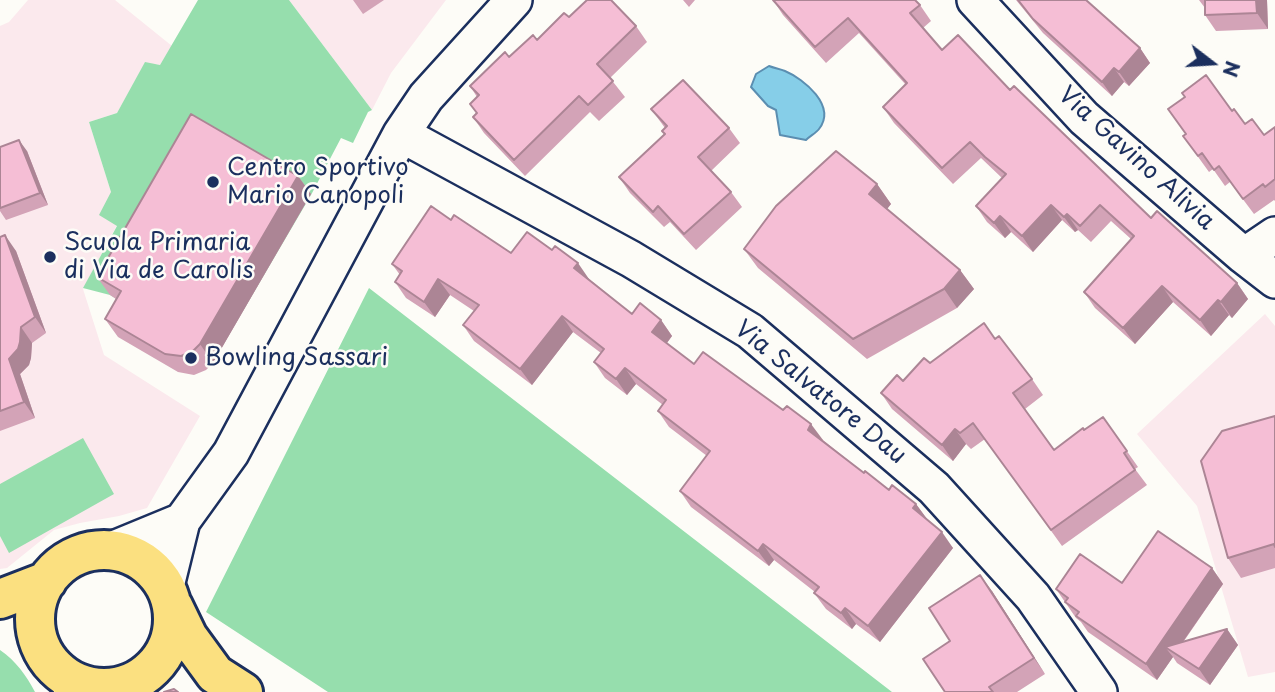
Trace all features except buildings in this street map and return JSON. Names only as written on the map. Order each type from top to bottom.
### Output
[{"type":"main road","points":[[170,596],[174,628],[167,649],[155,667],[130,683],[116,688],[93,688],[72,681],[70,685],[43,652],[36,631],[35,610],[41,589],[54,571],[72,557],[92,550],[114,549],[135,556],[153,568],[170,596],[188,637],[229,683]]},
{"type":"main road","points":[[0,599],[47,581]]},
{"type":"main road","points":[[0,615],[39,641]]},
{"type":"main road","points":[[130,683],[229,683]]},
{"type":"street","points":[[170,596],[182,521],[231,453],[401,134],[426,97],[514,0]]},
{"type":"street","name":"Via Gavino Alivia","points":[[975,0],[1084,118],[1275,280]]},
{"type":"street","name":"Via Salvatore Dau","points":[[401,134],[631,259],[750,331],[934,488],[1033,597],[1099,692]]},
{"type":"street","points":[[1244,256],[1275,235]]},
{"type":"street","points":[[114,549],[182,521]]},
{"type":"shaded area","name":"Scuola Primaria di Via de Carolis","points":[[28,0],[115,0],[172,46],[160,65],[145,63],[117,113],[89,122],[111,192],[117,225],[83,289],[104,355],[200,416],[147,508],[54,530],[7,568],[0,569],[0,26],[9,22]]},
{"type":"shaded area","points":[[289,0],[446,0],[391,73],[372,110]]},
{"type":"shaded area","points":[[1265,314],[1275,326],[1275,672],[1248,677],[1197,506],[1137,434]]},
{"type":"green space","name":"Centro Sportivo Mario Canopoli","points":[[198,0],[289,0],[372,110],[368,112],[353,143],[341,138],[311,195],[216,357],[110,295],[83,288],[117,226],[99,215],[111,192],[89,122],[117,113],[145,62],[160,65]]},
{"type":"green space","points":[[369,288],[892,692],[328,692],[206,612]]},
{"type":"green space","points":[[83,438],[114,494],[9,553],[0,536],[0,484]]},
{"type":"green space","points":[[0,650],[20,669],[35,692],[0,692]]},
{"type":"water","points":[[769,66],[801,80],[816,94],[821,103],[823,120],[818,130],[806,140],[780,135],[776,110],[768,106],[751,87],[756,74]]},
{"type":"place","name":"Centro Sportivo Mario Canopoli","points":[[213,182]]},
{"type":"place","name":"Scuola Primaria di Via de Carolis","points":[[50,257]]},
{"type":"place","name":"Bowling Sassari","points":[[191,358]]}]
